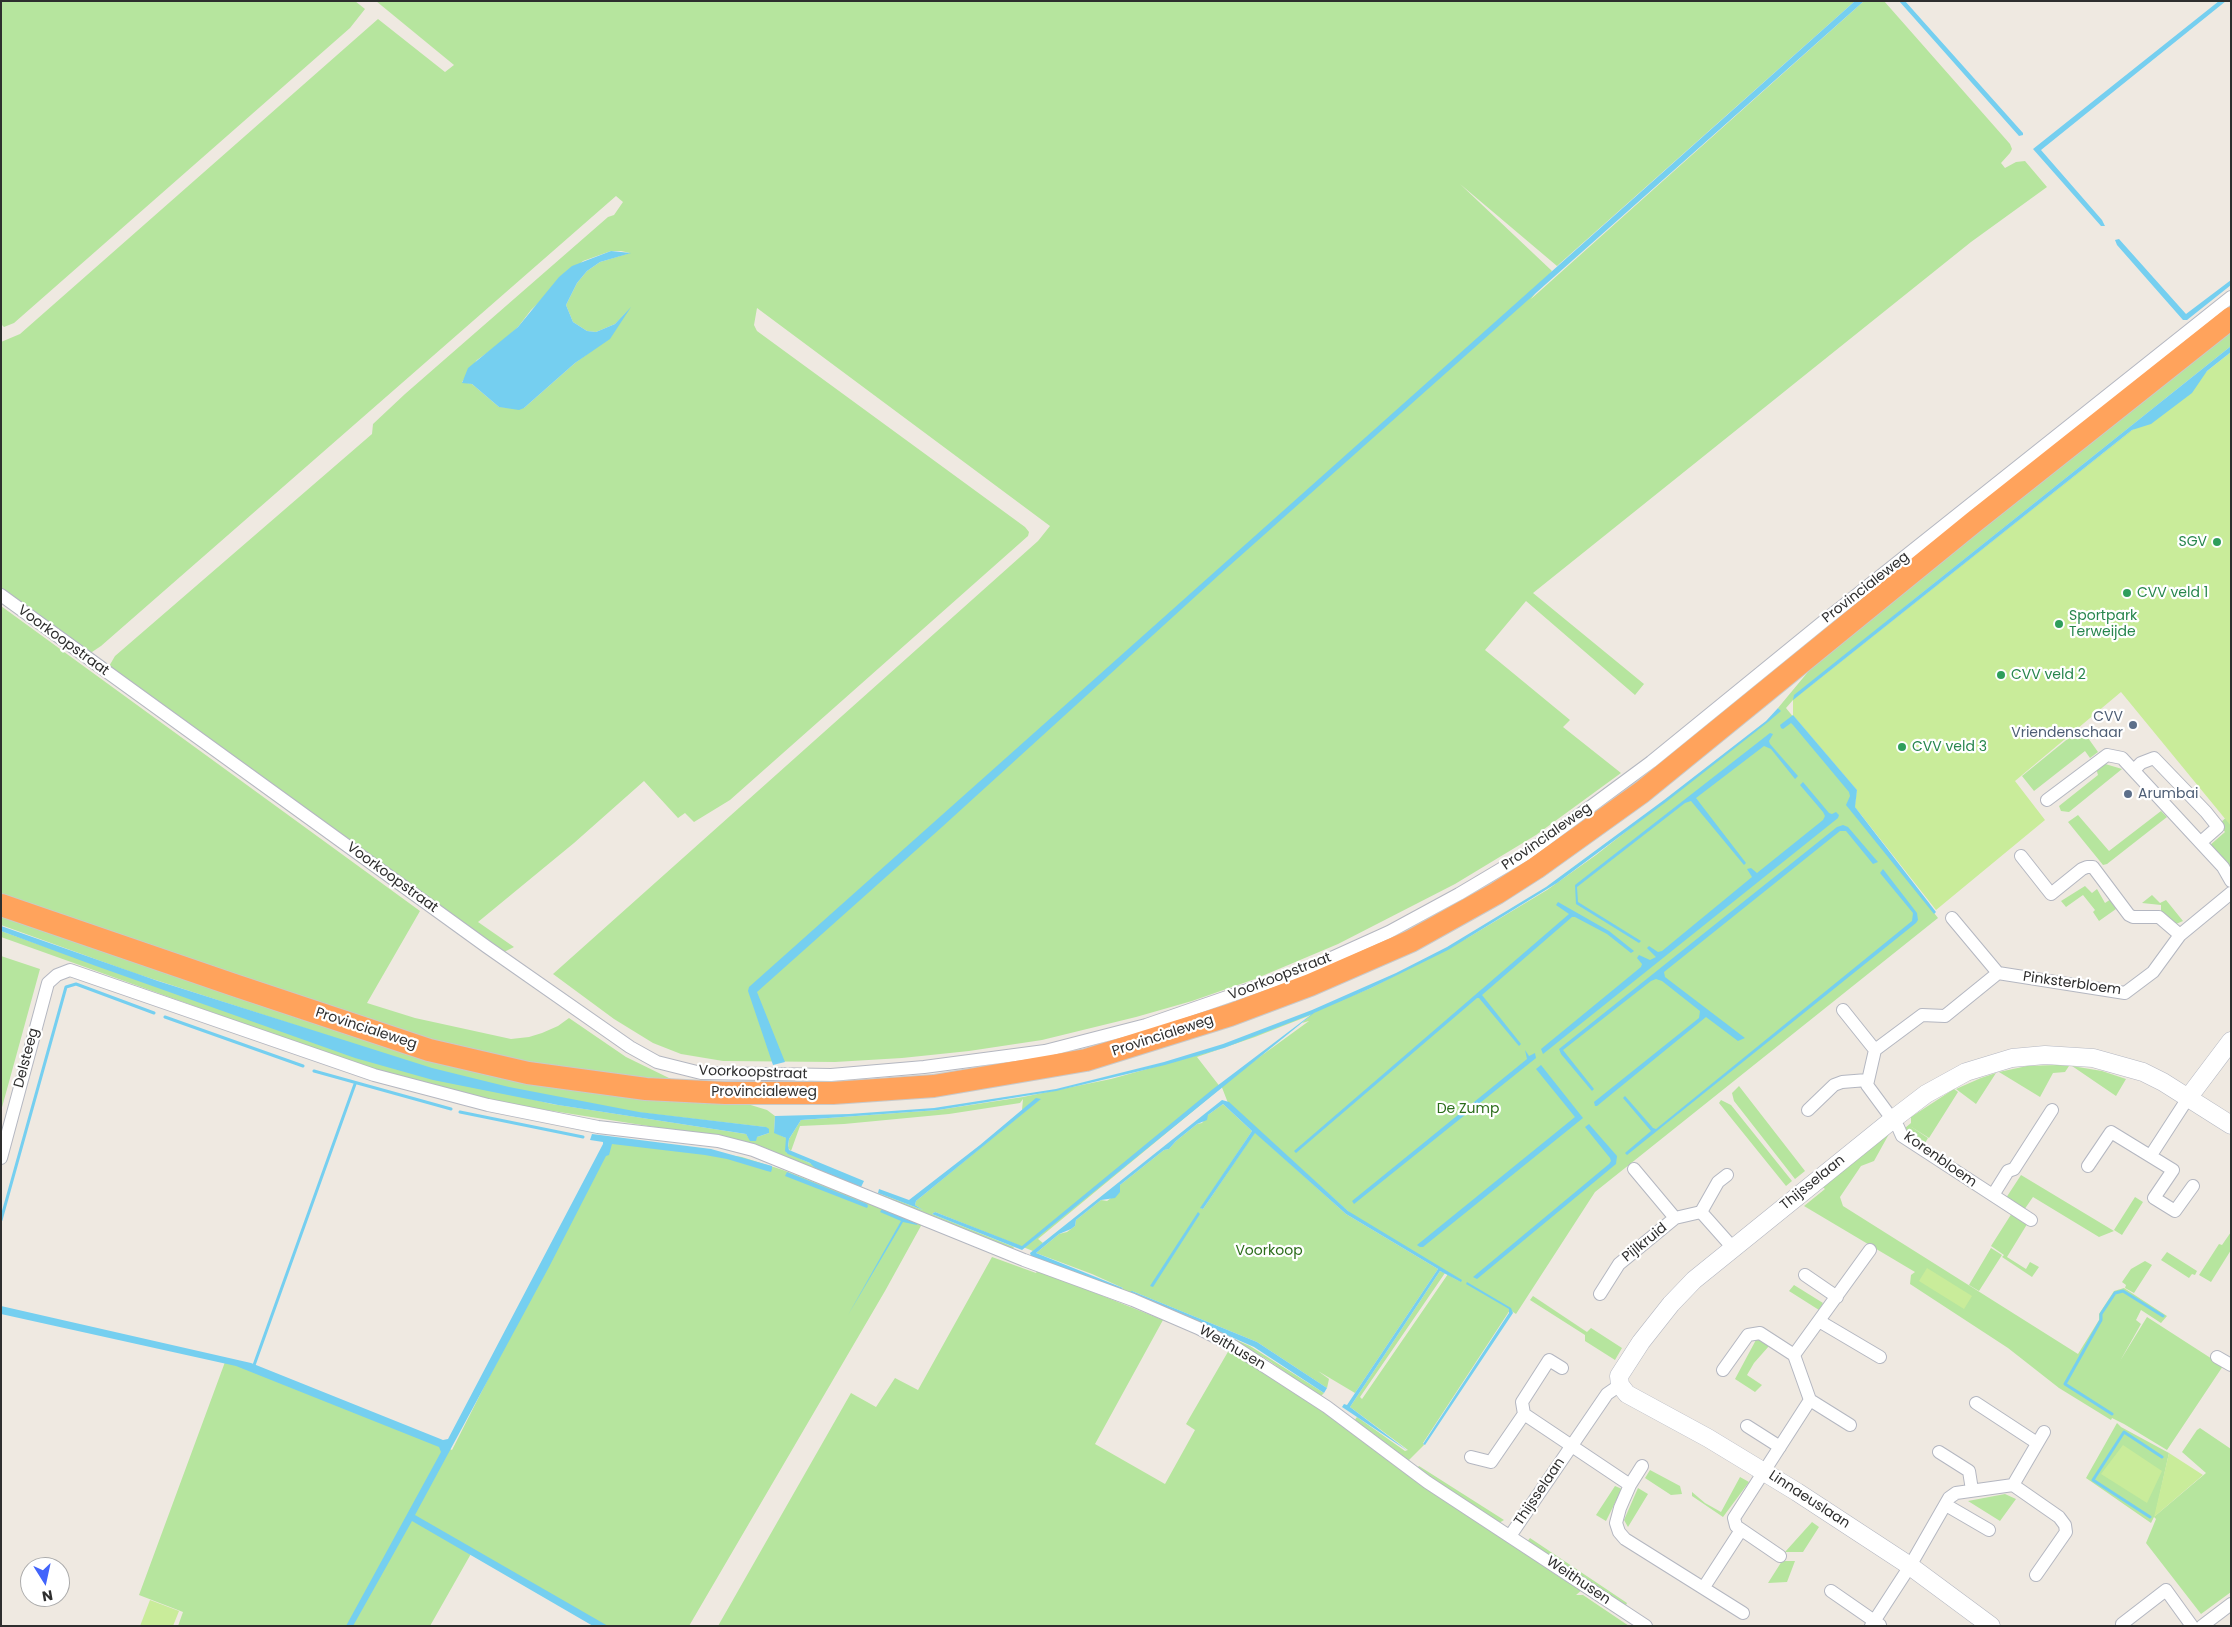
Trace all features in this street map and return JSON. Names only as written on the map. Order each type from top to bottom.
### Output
[{"type":"highway","points":[[1506,876],[1642,792],[1975,521],[2231,318]]},
{"type":"highway","name":"Provincialeweg","points":[[1,905],[429,1050],[528,1073],[646,1089],[724,1093],[833,1093],[934,1086],[1086,1060],[1230,1015],[1310,985],[1411,941],[1506,876]]},
{"type":"street","name":"Provincialeweg","points":[[1506,876],[1528,852],[1651,762],[1829,617],[2231,297]]},
{"type":"street","name":"Voorkoopstraat","points":[[1,595],[487,948],[630,1047],[658,1062],[701,1073],[831,1075],[924,1067],[1045,1051],[1146,1025],[1305,970],[1388,932],[1459,894],[1506,876]]},
{"type":"street","points":[[2047,800],[2107,755],[2122,758],[2224,867],[2231,881]]},
{"type":"street","points":[[2134,770],[2141,763],[2154,758],[2206,812],[2218,827],[2201,842]]},
{"type":"street","points":[[2021,856],[2051,894],[2082,869],[2087,867],[2093,868],[2129,915],[2133,917],[2158,917],[2180,935]]},
{"type":"street","name":"Pinksterbloem","points":[[1998,973],[2125,993],[2153,972],[2180,935],[2231,893]]},
{"type":"street","points":[[1892,1120],[1869,1091],[1867,1080],[1875,1050],[1922,1014],[1945,1016],[1998,973],[1952,918]]},
{"type":"street","name":"Delsteeg","points":[[1,1158],[48,983],[57,975],[70,970],[374,1075],[488,1105],[598,1127],[718,1141],[753,1150],[1015,1256]]},
{"type":"street","points":[[1843,1010],[1875,1050]]},
{"type":"street","points":[[2150,1155],[2188,1098],[2231,1040]]},
{"type":"street","name":"Thijsselaan","points":[[1510,1536],[1607,1394],[1620,1385],[1619,1376],[1641,1342],[1671,1304],[1694,1280],[1926,1094],[1966,1072],[2012,1058],[2045,1054],[2093,1058],[2117,1063],[2143,1072],[2231,1125]]},
{"type":"street","points":[[1808,1110],[1834,1085],[1842,1082],[1867,1080]]},
{"type":"street","points":[[1993,1195],[2008,1171],[2014,1169],[2052,1110]]},
{"type":"street","name":"Korenbloem","points":[[1892,1120],[1902,1136],[2031,1220]]},
{"type":"street","points":[[2088,1166],[2111,1132],[2173,1170],[2154,1198],[2175,1211],[2193,1186]]},
{"type":"street","name":"Pijlkruid","points":[[1634,1169],[1675,1218]]},
{"type":"street","points":[[1727,1175],[1718,1182],[1701,1212],[1733,1248]]},
{"type":"street","name":"Pijlkruid","points":[[1600,1294],[1619,1264],[1675,1218],[1701,1212]]},
{"type":"street","points":[[1794,1355],[1870,1250]]},
{"type":"street","name":"Weithusen","points":[[1015,1256],[1133,1300],[1198,1328],[1233,1346],[1327,1407],[1427,1482],[1646,1626]]},
{"type":"street","points":[[1805,1275],[1837,1297]]},
{"type":"street","points":[[1819,1322],[1880,1357]]},
{"type":"street","points":[[1723,1370],[1748,1335],[1760,1332],[1794,1355],[1810,1400],[1850,1425]]},
{"type":"street","points":[[2217,1356],[2231,1366]]},
{"type":"street","points":[[1471,1457],[1491,1467],[1524,1414],[1522,1402],[1549,1360],[1562,1368]]},
{"type":"street","name":"Linnaeuslaan","points":[[1620,1385],[1627,1394],[1765,1472],[1910,1566],[1991,1626]]},
{"type":"street","points":[[1780,1556],[1736,1526],[1734,1518],[1810,1400]]},
{"type":"street","points":[[1976,1403],[2041,1437],[2013,1485]]},
{"type":"street","points":[[1524,1414],[1630,1485]]},
{"type":"street","points":[[1747,1426],[1780,1447]]},
{"type":"street","points":[[1939,1452],[1969,1471],[1972,1490]]},
{"type":"street","points":[[1642,1466],[1630,1485],[1616,1523],[1619,1532],[1625,1539],[1743,1613]]},
{"type":"street","points":[[1831,1591],[1875,1624],[1949,1498],[1956,1493],[2013,1485],[2059,1517],[2065,1525],[2066,1532],[2036,1575]]},
{"type":"street","points":[[1946,1505],[1989,1530]]},
{"type":"street","points":[[1704,1587],[1741,1530]]},
{"type":"street","points":[[2122,1624],[2166,1590],[2192,1626]]},
{"type":"street","points":[[2202,1626],[2231,1604]]},
{"type":"green space","points":[[1,1],[355,1],[365,9],[350,28],[14,323],[4,327],[1,324]]},
{"type":"green space","points":[[376,1],[1855,1],[1557,266],[1460,184],[1552,271],[1531,299],[1864,1],[1884,1],[2010,144],[2012,149],[2001,163],[2005,168],[2016,162],[2025,161],[2047,187],[1971,242],[1533,593],[1644,684],[1635,695],[1526,601],[1485,650],[1570,720],[1563,727],[1621,773],[1536,835],[1455,884],[1338,944],[1255,979],[1192,1001],[1136,1017],[1042,1040],[969,1051],[835,1062],[723,1061],[681,1054],[653,1043],[614,1019],[553,974],[1038,541],[1050,526],[757,308],[754,325],[757,331],[1025,527],[1029,532],[1028,536],[730,800],[694,822],[685,813],[678,818],[644,781],[574,843],[478,922],[514,947],[500,954],[108,668],[115,656],[372,434],[373,424],[405,394],[608,217],[614,215],[623,202],[616,196],[101,646],[89,654],[1,590],[1,342],[20,334],[378,19],[445,72],[454,65]],"holes":[[[611,251],[630,253],[600,262],[587,271],[577,283],[566,305],[573,322],[587,331],[596,332],[615,324],[629,309],[591,351],[524,408],[499,407],[472,384],[462,382],[477,360],[501,343],[518,327],[531,310],[583,261]]]},
{"type":"green space","name":"De Zump","points":[[2231,332],[2231,346],[1912,601],[1794,699],[2132,430],[2151,424],[1912,845],[1866,820],[1855,807],[1857,790],[1793,715],[1793,700],[1786,708],[1854,792],[1852,807],[1938,918],[1595,1192],[1516,1314],[1510,1310],[1423,1443],[1424,1445],[1407,1462],[1354,1421],[1357,1417],[1405,1451],[1408,1450],[1350,1407],[1440,1271],[1445,1273],[1360,1397],[1362,1399],[1448,1274],[1350,1213],[1228,1103],[1221,1085],[1309,1021],[1302,1023],[1311,1015],[1255,1037],[1197,1057],[1221,1088],[1038,1239],[1043,1243],[1033,1251],[935,1212],[932,1214],[1014,1247],[1011,1251],[875,1195],[878,1193],[923,1210],[915,1205],[916,1201],[1040,1099],[1022,1110],[1023,1099],[1020,1103],[949,1114],[844,1124],[800,1126],[791,1151],[788,1148],[789,1139],[801,1120],[938,1110],[1023,1097],[1111,1079],[1223,1048],[1371,988],[1469,937],[1547,890],[1596,855],[1780,711],[1778,708],[1822,655]]},
{"type":"green space","name":"Sportpark Terweijde","points":[[2231,352],[2231,826],[2121,692],[2015,781],[2045,820],[1936,910],[1855,807],[1857,790],[1793,715],[1793,700]]},
{"type":"green space","points":[[1,606],[420,911],[367,1003],[415,1018],[511,1039],[542,1033],[558,1026],[569,1018],[626,1057],[669,1078],[687,1084],[602,1076],[466,1051],[1,895]]},
{"type":"green space","points":[[2081,728],[2098,752],[2090,758],[2085,751],[2034,791],[2022,776]]},
{"type":"green space","points":[[2102,763],[2122,769],[2069,812],[2061,811],[2059,806],[2098,775],[2096,768]]},
{"type":"green space","points":[[2161,811],[2167,817],[2107,864],[2103,865],[2068,822],[2078,815],[2109,851]]},
{"type":"green space","points":[[2231,813],[2231,870],[2209,846],[2225,832],[2219,824]]},
{"type":"green space","points":[[2085,886],[2092,893],[2097,889],[2105,903],[2111,899],[2116,909],[2099,921],[2093,912],[2095,910],[2083,895],[2066,907],[2061,901]]},
{"type":"green space","points":[[2152,895],[2160,903],[2166,900],[2183,921],[2176,924],[2161,912],[2161,905],[2142,903]]},
{"type":"green space","points":[[1,911],[297,1018],[414,1055],[741,1102],[767,1110],[775,1116],[774,1132],[786,1138],[786,1152],[861,1187],[860,1189],[737,1140],[483,1100],[365,1067],[1,937],[1,931],[352,1056],[552,1104],[746,1134],[748,1137],[757,1137],[769,1133],[765,1127],[592,1107],[496,1090],[134,973],[1,925]]},
{"type":"green space","points":[[1,956],[40,969],[1,1111]]},
{"type":"green space","points":[[2027,1066],[2069,1066],[2065,1072],[2053,1073],[2040,1097],[1999,1072]]},
{"type":"green space","points":[[2072,1066],[2102,1071],[2126,1079],[2116,1096]]},
{"type":"green space","points":[[1996,1073],[1976,1104],[1956,1089],[1981,1078]]},
{"type":"green space","points":[[1739,1086],[1805,1171],[1795,1179],[1734,1101],[1732,1093]]},
{"type":"green space","points":[[1954,1089],[1958,1092],[1929,1138],[1910,1126],[1928,1138],[1925,1143],[1908,1132],[1905,1128],[1911,1123],[1911,1117]]},
{"type":"green space","points":[[1721,1100],[1731,1105],[1792,1181],[1786,1186],[1719,1103]]},
{"type":"green space","name":"Voorkoop","points":[[1223,1104],[1252,1131],[1201,1208],[1203,1209],[1255,1132],[1346,1214],[1438,1269],[1355,1393],[1318,1371],[1329,1379],[1327,1388],[1257,1342],[1132,1291],[1141,1298],[1250,1346],[1324,1393],[1320,1397],[1268,1360],[1219,1333],[1121,1290],[1123,1288],[1092,1274],[1036,1253],[1059,1234],[1067,1232],[1075,1226],[1076,1220],[1101,1200],[1107,1201],[1119,1192],[1120,1185],[1164,1150],[1169,1149],[1176,1141],[1197,1124],[1202,1123],[1208,1115]]},
{"type":"green space","points":[[1887,1132],[1889,1134],[1874,1161],[1861,1166],[1840,1197],[1843,1206],[2078,1354],[2099,1320],[2099,1314],[2114,1291],[2124,1288],[2167,1316],[2161,1323],[2141,1310],[2136,1320],[2141,1324],[2120,1361],[2147,1317],[2223,1366],[2167,1450],[2124,1424],[2112,1418],[2111,1420],[2059,1388],[2008,1348],[1910,1284],[1911,1275],[1915,1272],[1804,1206],[1825,1189],[1820,1185]]},
{"type":"green space","points":[[611,1137],[742,1157],[783,1170],[922,1224],[885,1291],[689,1626],[601,1626],[472,1552],[430,1626],[178,1626],[183,1612],[139,1595],[225,1362],[249,1367],[452,1450]]},
{"type":"green space","points":[[2021,1175],[2114,1231],[2099,1237],[2033,1197],[2024,1210],[2006,1198]]},
{"type":"green space","points":[[2135,1197],[2143,1202],[2122,1235],[2114,1230]]},
{"type":"green space","points":[[2012,1213],[2029,1221],[2007,1257],[2026,1269],[2030,1262],[2039,1267],[2032,1277],[2002,1257],[2004,1255],[1991,1246]]},
{"type":"green space","points":[[2231,1232],[2231,1250],[2211,1282],[2199,1275],[2219,1244],[2222,1245]]},
{"type":"green space","points":[[1991,1248],[2002,1255],[1979,1291],[1969,1285]]},
{"type":"green space","points":[[2167,1252],[2197,1271],[2195,1275],[2192,1274],[2189,1278],[2161,1260]]},
{"type":"green space","points":[[992,1257],[1036,1273],[1038,1270],[1163,1320],[1095,1444],[1165,1484],[1195,1430],[1186,1424],[1229,1350],[1319,1406],[1398,1468],[1561,1578],[1583,1589],[1576,1595],[1583,1595],[1629,1626],[718,1626],[851,1393],[876,1407],[895,1378],[918,1390]]},
{"type":"green space","points":[[2145,1261],[2152,1265],[2134,1293],[2125,1288],[2126,1285],[2122,1282],[2131,1269]]},
{"type":"green space","points":[[1927,1268],[1972,1296],[1964,1309],[1919,1281]]},
{"type":"green space","points":[[1794,1285],[1823,1303],[1819,1310],[1789,1291]]},
{"type":"green space","points":[[1533,1296],[1587,1332],[1591,1328],[1622,1348],[1615,1360],[1585,1341],[1585,1335],[1530,1300]]},
{"type":"green space","points":[[1757,1338],[1769,1346],[1754,1363],[1747,1375],[1762,1385],[1755,1392],[1735,1379]]},
{"type":"green space","points":[[2117,1423],[2169,1453],[2155,1516],[2206,1473],[2182,1452],[2197,1430],[2200,1428],[2231,1449],[2231,1592],[2201,1614],[2146,1543],[2156,1519],[2154,1517],[2151,1523],[2086,1478]]},
{"type":"green space","points":[[2123,1445],[2162,1471],[2147,1503],[2101,1474]]},
{"type":"green space","points":[[2169,1453],[2203,1475],[2154,1517]]},
{"type":"green space","points":[[1419,1466],[1504,1520],[1499,1523],[1416,1469]]},
{"type":"green space","points":[[1650,1470],[1680,1486],[1682,1494],[1671,1495],[1645,1478]]},
{"type":"green space","points":[[1740,1477],[1749,1482],[1723,1517],[1692,1496],[1692,1492],[1705,1503],[1721,1512]]},
{"type":"green space","points":[[1615,1486],[1622,1489],[1606,1521],[1596,1515]]},
{"type":"green space","points":[[1638,1488],[1648,1494],[1628,1527],[1624,1520]]},
{"type":"green space","points":[[2005,1494],[2016,1499],[2000,1521],[1968,1501]]},
{"type":"green space","points":[[1812,1522],[1819,1527],[1803,1552],[1785,1552]]},
{"type":"green space","points":[[1530,1538],[1627,1603],[1624,1609],[1526,1543]]},
{"type":"green space","points":[[1782,1561],[1795,1561],[1787,1582],[1768,1583]]},
{"type":"green space","points":[[150,1600],[179,1611],[173,1626],[140,1626]]},
{"type":"water","points":[[1855,1],[1864,1],[1219,575],[757,992],[785,1062],[773,1065],[748,991],[749,987]]},
{"type":"water","points":[[1899,1],[1905,1],[2023,135],[2019,136]]},
{"type":"water","points":[[2219,1],[2226,1],[2041,150],[2102,220],[2105,226],[2101,226],[2033,149]]},
{"type":"water","points":[[2119,239],[2186,314],[2231,280],[2231,285],[2187,320],[2183,320],[2117,245],[2115,240]]},
{"type":"water","points":[[611,251],[631,253],[600,262],[587,271],[577,283],[566,305],[573,322],[587,331],[596,332],[615,324],[631,307],[610,339],[575,363],[524,408],[519,410],[499,407],[472,384],[462,383],[468,368],[518,327],[559,277],[572,266]]},
{"type":"water","points":[[2231,346],[2231,352],[2207,371],[2192,393],[2151,424],[2132,430],[1793,700],[1794,695]]},
{"type":"water","points":[[1778,708],[1781,711],[1768,722],[1666,802],[1557,883],[1448,950],[1371,988],[1314,1013],[1022,1250],[932,1214],[935,1212],[1022,1246],[1213,1089],[1312,1014],[1224,1048],[1165,1065],[1056,1091],[938,1110],[801,1120],[789,1139],[789,1150],[864,1181],[861,1187],[815,1168],[810,1163],[788,1154],[785,1151],[786,1138],[774,1133],[775,1116],[849,1114],[934,1108],[1056,1089],[1164,1062],[1223,1044],[1312,1010],[1396,973],[1447,947],[1546,887],[1664,800],[1766,721]]},
{"type":"water","points":[[1793,715],[1857,790],[1855,807],[1936,912],[1934,914],[1846,805],[1850,796],[1849,792],[1791,723],[1783,729],[1781,728],[1780,725]]},
{"type":"water","points":[[1770,733],[1773,734],[1769,741],[1770,744],[1798,776],[1795,779],[1771,749],[1764,746],[1696,798],[1746,863],[1744,865],[1691,801],[1685,803],[1577,887],[1578,902],[1641,941],[1639,943],[1576,904],[1575,885]]},
{"type":"water","points":[[1803,782],[1829,813],[1836,812],[1839,815],[1838,818],[1543,1054],[1541,1049],[1641,967],[1642,964],[1637,958],[1639,955],[1650,960],[1656,957],[1647,948],[1649,946],[1658,952],[1662,951],[1752,877],[1747,869],[1751,868],[1757,873],[1823,820],[1825,816],[1823,812],[1800,785]]},
{"type":"water","points":[[1843,825],[1848,827],[1878,862],[1873,864],[1846,831],[1840,831],[1664,972],[1665,977],[1745,1038],[1738,1041],[1706,1017],[1595,1106],[1594,1102],[1699,1018],[1700,1011],[1662,981],[1656,979],[1651,981],[1563,1050],[1594,1089],[1592,1091],[1561,1054],[1559,1049],[1837,827]]},
{"type":"water","points":[[1883,869],[1917,913],[1918,920],[1916,923],[1627,1155],[1625,1153],[1651,1131],[1623,1098],[1625,1096],[1653,1128],[1656,1129],[1912,921],[1913,913],[1880,873]]},
{"type":"water","points":[[1558,902],[1609,931],[1634,951],[1631,953],[1607,934],[1572,917],[1482,995],[1521,1044],[1519,1046],[1479,998],[1477,998],[1296,1153],[1294,1151],[1569,914],[1556,905]]},
{"type":"water","points":[[1,926],[158,981],[432,1068],[509,1087],[639,1112],[766,1127],[769,1129],[769,1133],[757,1137],[756,1141],[750,1141],[746,1134],[558,1105],[433,1080],[355,1058],[96,966],[1,931]]},
{"type":"water","points":[[1525,1050],[1529,1056],[1535,1053],[1536,1058],[1354,1204],[1352,1201],[1527,1059]]},
{"type":"water","points":[[1541,1065],[1583,1118],[1423,1247],[1417,1245],[1575,1117],[1536,1069]]},
{"type":"water","points":[[1036,1098],[1041,1099],[916,1201],[915,1205],[923,1210],[878,1193],[879,1189],[909,1200],[980,1145]]},
{"type":"water","points":[[1222,1100],[1229,1102],[1348,1211],[1462,1280],[1461,1282],[1440,1271],[1350,1407],[1408,1451],[1342,1407],[1344,1404],[1347,1405],[1438,1269],[1346,1214],[1255,1133],[1203,1209],[1200,1208],[1252,1131],[1223,1104],[1208,1115],[1207,1120],[1197,1124],[1169,1149],[1164,1150],[1120,1185],[1120,1192],[1115,1198],[1101,1200],[1076,1220],[1075,1226],[1059,1234],[1036,1253],[1123,1288],[1121,1290],[1031,1256],[1030,1253]]},
{"type":"water","points":[[1589,1124],[1617,1156],[1616,1164],[1477,1279],[1473,1277],[1609,1164],[1610,1158],[1585,1127]]},
{"type":"water","points":[[592,1134],[711,1149],[772,1166],[772,1169],[771,1172],[727,1159],[705,1155],[612,1144],[609,1155],[606,1156],[549,1267],[415,1515],[608,1626],[593,1626],[412,1521],[353,1626],[346,1626],[441,1452],[439,1447],[236,1366],[1,1314],[1,1306],[251,1363],[443,1440],[448,1439],[603,1144],[603,1142],[590,1140]]},
{"type":"water","points":[[787,1172],[868,1206],[867,1208],[785,1176]]},
{"type":"water","points":[[882,1209],[917,1223],[917,1225],[903,1222],[848,1315],[901,1221],[880,1212]]},
{"type":"water","points":[[1198,1212],[1200,1214],[1153,1287],[1150,1286]]},
{"type":"water","points":[[1467,1282],[1511,1308],[1513,1313],[1425,1445],[1423,1444],[1509,1313],[1509,1309],[1466,1284]]},
{"type":"water","points":[[1132,1291],[1257,1342],[1327,1388],[1324,1393],[1254,1347],[1129,1292]]},
{"type":"waterway","points":[[1,1220],[66,987],[76,984],[154,1013]]},
{"type":"waterway","points":[[165,1017],[303,1066]]},
{"type":"waterway","points":[[314,1071],[451,1109]]},
{"type":"waterway","points":[[253,1368],[355,1084]]},
{"type":"waterway","points":[[460,1112],[583,1137]]},
{"type":"waterway","points":[[2112,1414],[2065,1384],[2101,1320],[2101,1314],[2115,1293],[2123,1291],[2163,1316]]},
{"type":"waterway","points":[[2150,1517],[2093,1480],[2124,1432],[2162,1457]]},
{"type":"place","name":"SGV","points":[[2217,542]]},
{"type":"place","name":"CVV veld 1","points":[[2127,593]]},
{"type":"place","name":"Sportpark Terweijde","points":[[2059,624]]},
{"type":"place","name":"CVV veld 2","points":[[2001,675]]},
{"type":"place","name":"CVV Vriendenschaar","points":[[2133,725]]},
{"type":"place","name":"CVV veld 3","points":[[1902,747]]},
{"type":"place","name":"Arumbai","points":[[2128,794]]}]
